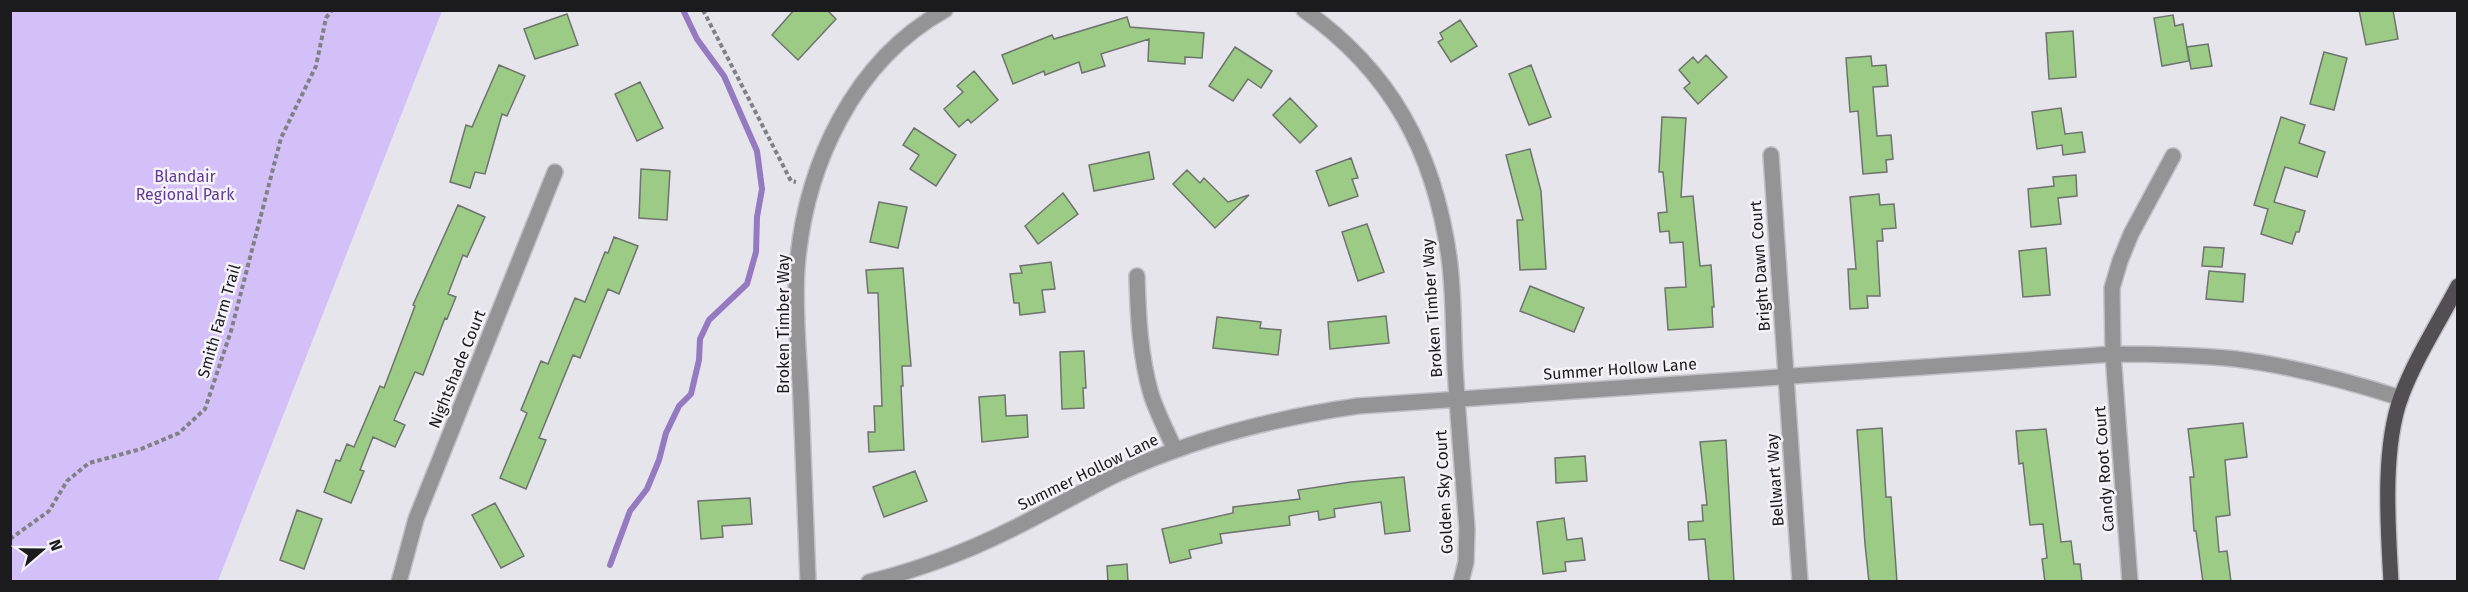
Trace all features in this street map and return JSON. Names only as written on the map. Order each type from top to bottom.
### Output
[{"type":"main road","points":[[2391,582],[2389,483],[2392,438],[2401,398],[2457,286]]},
{"type":"street","name":"Broken Timber Way","points":[[808,582],[797,268],[811,187],[828,141],[859,88],[910,35],[945,10]]},
{"type":"street","name":"Broken Timber Way","points":[[1304,10],[1330,29],[1365,64],[1408,124],[1424,157],[1436,190],[1449,259],[1457,399]]},
{"type":"street","name":"Bright Dawn Court","points":[[1771,155],[1785,375]]},
{"type":"street","name":"Candy Root Court","points":[[2130,582],[2113,354],[2112,288],[2131,234],[2173,156]]},
{"type":"street","name":"Nightshade Court","points":[[399,582],[416,519],[555,172]]},
{"type":"street","points":[[1137,276],[1143,359],[1152,396],[1175,450]]},
{"type":"street","name":"Summer Hollow Lane","points":[[869,582],[949,556],[989,540],[1115,475],[1175,450],[1235,430],[1312,412],[1358,406],[2113,354],[2178,354],[2238,360],[2333,379],[2401,398]]},
{"type":"street","name":"Bellwart Way","points":[[1785,375],[1800,582]]},
{"type":"street","name":"Golden Sky Court","points":[[1457,399],[1467,529],[1466,561],[1461,582]]},
{"type":"path","name":"Smith Farm Trail","points":[[10,539],[49,511],[67,481],[89,463],[141,449],[179,433],[205,409],[231,331],[281,138],[316,66],[326,18],[332,10]]},
{"type":"path","points":[[703,10],[791,181],[811,187]]},
{"type":"green space","name":"Blandair Regional Park","points":[[10,11],[442,11],[218,581],[11,581]]},
{"type":"building","points":[[794,10],[827,10],[836,19],[798,60],[772,35]]},
{"type":"building","points":[[2359,10],[2393,10],[2398,39],[2366,45]]},
{"type":"building","points":[[567,14],[578,45],[535,59],[524,29]]},
{"type":"building","points":[[2173,15],[2175,26],[2183,24],[2189,61],[2162,66],[2154,18]]},
{"type":"building","points":[[1127,17],[1130,27],[1204,33],[1202,58],[1185,57],[1185,64],[1148,61],[1149,39],[1101,54],[1105,66],[1082,73],[1079,62],[1045,75],[1044,71],[1013,84],[1002,55],[1052,35],[1054,39]]},
{"type":"building","points":[[1460,20],[1477,46],[1451,62],[1438,42],[1443,39],[1440,33]]},
{"type":"building","points":[[2073,31],[2076,77],[2049,79],[2046,33]]},
{"type":"building","points":[[2208,44],[2212,66],[2191,69],[2187,47]]},
{"type":"building","points":[[1235,47],[1272,71],[1261,88],[1248,79],[1233,101],[1209,86]]},
{"type":"building","points":[[2324,52],[2347,58],[2334,110],[2310,104]]},
{"type":"building","points":[[1706,55],[1727,77],[1698,104],[1684,88],[1690,83],[1679,70],[1693,57],[1698,63]]},
{"type":"building","points":[[1871,56],[1872,66],[1886,65],[1888,86],[1873,87],[1877,136],[1891,135],[1893,159],[1886,160],[1887,172],[1863,174],[1858,111],[1850,112],[1846,58]]},
{"type":"building","points":[[499,65],[525,76],[507,116],[502,114],[485,174],[475,172],[470,188],[450,182],[466,125],[472,127]]},
{"type":"building","points":[[1531,65],[1551,117],[1529,125],[1509,74]]},
{"type":"building","points":[[974,71],[998,100],[971,123],[968,119],[959,127],[944,109],[963,92],[957,86]]},
{"type":"building","points":[[640,82],[663,128],[637,141],[615,94]]},
{"type":"building","points":[[1290,98],[1317,126],[1300,143],[1273,115]]},
{"type":"building","points":[[2061,108],[2065,134],[2082,132],[2085,152],[2063,155],[2062,145],[2037,149],[2032,112]]},
{"type":"building","points":[[1662,117],[1686,118],[1681,197],[1693,196],[1700,266],[1711,265],[1713,327],[1668,330],[1665,288],[1686,287],[1683,242],[1670,243],[1669,231],[1660,232],[1658,213],[1667,212],[1663,172],[1659,172]]},
{"type":"building","points":[[2281,117],[2305,125],[2299,143],[2325,152],[2317,177],[2285,167],[2274,202],[2305,211],[2299,232],[2296,232],[2292,244],[2261,234],[2268,209],[2254,205]]},
{"type":"building","points":[[914,128],[956,155],[936,186],[910,169],[919,155],[903,145]]},
{"type":"building","points":[[1530,149],[1541,191],[1546,269],[1520,270],[1517,220],[1523,220],[1506,155]]},
{"type":"building","points":[[1149,152],[1154,179],[1094,191],[1089,165]]},
{"type":"building","points":[[1351,158],[1358,178],[1352,179],[1358,196],[1329,206],[1316,171]]},
{"type":"building","points":[[641,169],[670,171],[667,220],[639,218]]},
{"type":"building","points":[[1187,170],[1200,183],[1204,178],[1228,202],[1249,195],[1215,228],[1173,184]]},
{"type":"building","points":[[2076,175],[2077,196],[2058,198],[2061,224],[2031,227],[2028,189],[2054,186],[2053,177]]},
{"type":"building","points":[[1063,193],[1078,214],[1038,244],[1025,226]]},
{"type":"building","points":[[1879,194],[1880,205],[1894,204],[1896,228],[1882,229],[1883,241],[1877,241],[1880,296],[1867,296],[1868,308],[1850,309],[1848,269],[1856,269],[1850,197]]},
{"type":"building","points":[[879,202],[907,207],[898,248],[870,242]]},
{"type":"building","points":[[458,205],[485,217],[467,257],[463,255],[448,294],[456,297],[447,319],[445,318],[423,375],[415,372],[394,420],[405,425],[395,447],[373,437],[360,470],[364,471],[351,503],[324,492],[336,460],[340,461],[347,444],[354,447],[380,386],[384,388],[415,306],[413,305]]},
{"type":"building","points":[[1367,224],[1384,272],[1358,281],[1342,232]]},
{"type":"building","points":[[614,237],[638,246],[619,294],[608,289],[580,358],[573,355],[539,438],[546,440],[526,489],[500,478],[527,413],[521,410],[541,361],[548,364],[575,298],[585,302],[605,252],[608,253]]},
{"type":"building","points":[[2204,247],[2224,248],[2222,267],[2202,266]]},
{"type":"building","points":[[2046,248],[2050,295],[2023,297],[2019,251]]},
{"type":"building","points":[[1051,262],[1055,289],[1042,290],[1045,312],[1020,315],[1019,303],[1014,303],[1010,274],[1022,273],[1020,266]]},
{"type":"building","points":[[903,268],[911,366],[902,366],[904,450],[869,452],[868,432],[875,432],[874,406],[882,406],[878,293],[868,293],[866,270]]},
{"type":"building","points":[[2209,271],[2245,274],[2243,302],[2206,299]]},
{"type":"building","points":[[1530,286],[1584,308],[1574,332],[1520,311]]},
{"type":"building","points":[[1386,316],[1389,343],[1330,349],[1328,322]]},
{"type":"building","points":[[1217,317],[1261,322],[1260,328],[1281,330],[1278,355],[1213,348]]},
{"type":"building","points":[[1084,351],[1086,388],[1083,388],[1084,408],[1062,409],[1060,352]]},
{"type":"building","points":[[1005,395],[1006,416],[1027,415],[1028,437],[982,442],[979,397]]},
{"type":"building","points":[[2243,423],[2247,457],[2225,460],[2230,515],[2216,517],[2219,552],[2227,551],[2231,582],[2203,582],[2196,531],[2194,531],[2190,477],[2194,477],[2188,429]]},
{"type":"building","points":[[1882,428],[1886,497],[1891,497],[1897,582],[1869,582],[1865,544],[1857,430]]},
{"type":"building","points":[[2046,429],[2061,542],[2071,541],[2074,564],[2080,564],[2082,582],[2045,582],[2042,559],[2047,558],[2043,524],[2030,525],[2023,463],[2019,464],[2016,431]]},
{"type":"building","points":[[1726,440],[1734,582],[1709,582],[1705,539],[1689,540],[1688,522],[1703,521],[1702,505],[1707,505],[1700,442]]},
{"type":"building","points":[[1585,456],[1587,481],[1556,483],[1555,458]]},
{"type":"building","points":[[915,471],[927,501],[884,517],[873,487]]},
{"type":"building","points":[[1404,477],[1410,531],[1385,534],[1381,502],[1334,509],[1335,517],[1319,520],[1318,511],[1289,516],[1290,525],[1220,534],[1222,543],[1189,550],[1191,558],[1170,563],[1162,529],[1233,513],[1233,507],[1300,499],[1298,490]]},
{"type":"building","points":[[750,498],[752,524],[722,526],[723,537],[701,539],[698,501]]},
{"type":"building","points":[[495,503],[524,556],[501,568],[472,515]]},
{"type":"building","points":[[297,510],[322,519],[304,569],[280,560]]},
{"type":"building","points":[[1564,518],[1567,540],[1582,538],[1585,560],[1565,562],[1566,571],[1543,574],[1537,522]]},
{"type":"building","points":[[1127,564],[1128,582],[1108,582],[1107,566]]},
{"type":"waterway","points":[[610,565],[630,511],[647,489],[659,460],[666,433],[679,406],[691,394],[699,360],[700,339],[709,320],[747,284],[756,252],[757,217],[762,189],[757,151],[724,76],[697,39],[683,10]]}]
